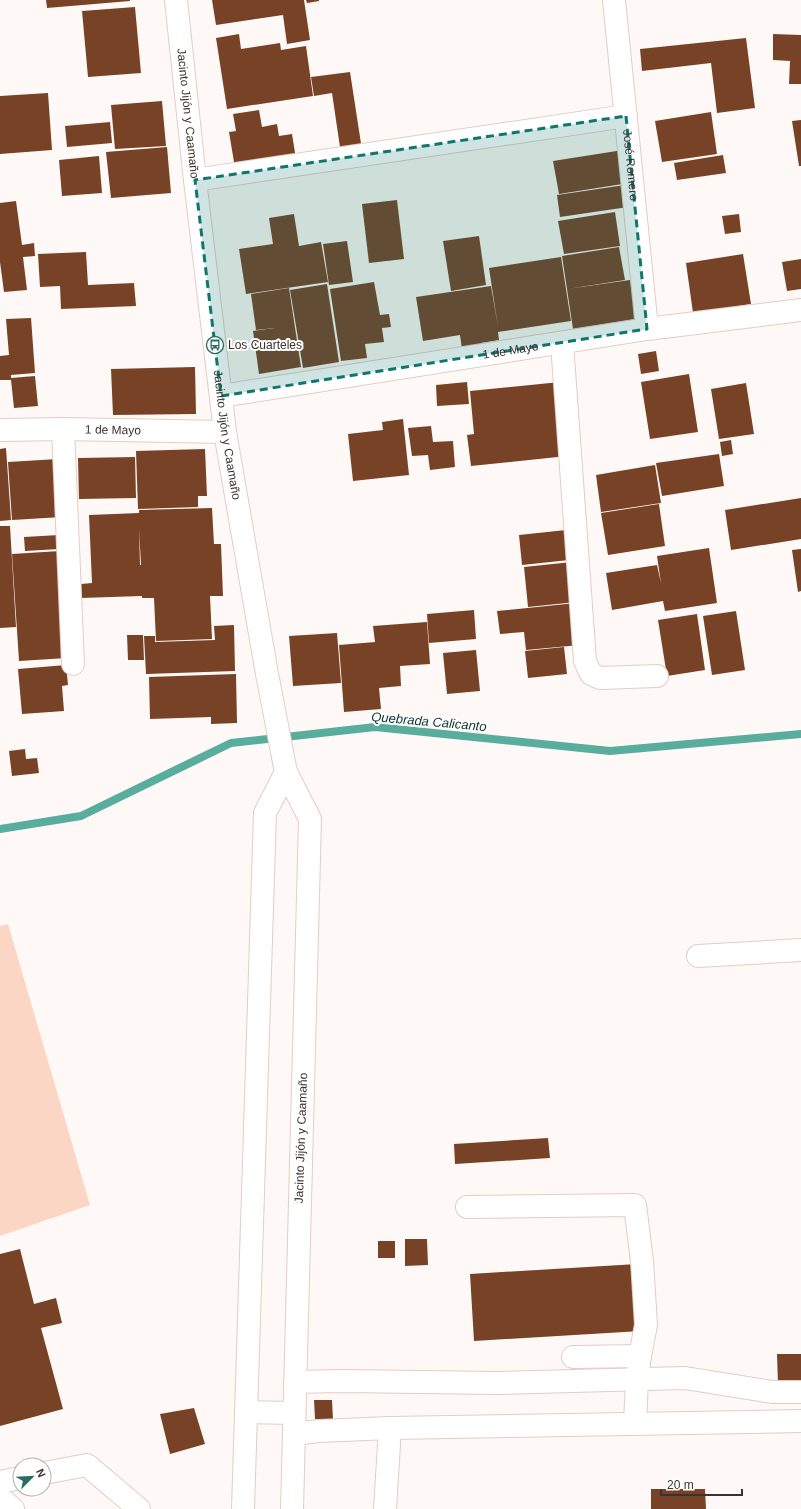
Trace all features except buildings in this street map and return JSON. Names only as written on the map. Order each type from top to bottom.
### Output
[{"type":"street","name":"Jacinto Jijón y Caamaño","points":[[176,0],[195,180],[225,432],[267,674],[286,772],[310,819],[292,1509]]},
{"type":"street","name":"José Romero","points":[[614,0],[647,330]]},
{"type":"street","points":[[195,180],[626,116]]},
{"type":"street","name":"1 de Mayo","points":[[221,396],[647,330],[800,315]]},
{"type":"street","points":[[562,343],[585,662],[591,674],[600,678],[657,676]]},
{"type":"street","points":[[63,429],[73,664]]},
{"type":"street","name":"1 de Mayo","points":[[0,430],[63,429],[225,432]]},
{"type":"street","points":[[243,1509],[265,813],[286,772]]},
{"type":"street","points":[[698,956],[801,950]]},
{"type":"street","points":[[467,1207],[635,1205],[642,1260],[646,1325],[637,1380],[635,1424]]},
{"type":"street","points":[[573,1357],[640,1356]]},
{"type":"street","points":[[246,1412],[319,1431],[390,1428],[791,1421],[793,1392],[772,1392],[685,1378],[498,1383],[342,1381],[295,1382]]},
{"type":"street","points":[[384,1509],[390,1428]]},
{"type":"street","points":[[52,1472],[87,1465],[139,1509]]},
{"type":"street","points":[[0,1482],[12,1480]]},
{"type":"street","points":[[0,1498],[13,1509]]},
{"type":"highlighted area","points":[[626,116],[647,329],[221,396],[195,180]]},
{"type":"shaded area","points":[[8,924],[90,1205],[0,1236],[0,926]]},
{"type":"waterway","name":"Quebrada Calicanto","points":[[0,829],[81,816],[231,743],[375,727],[610,751],[801,734]]},
{"type":"place","name":"Los Cuarteles","points":[[215,345]]}]
